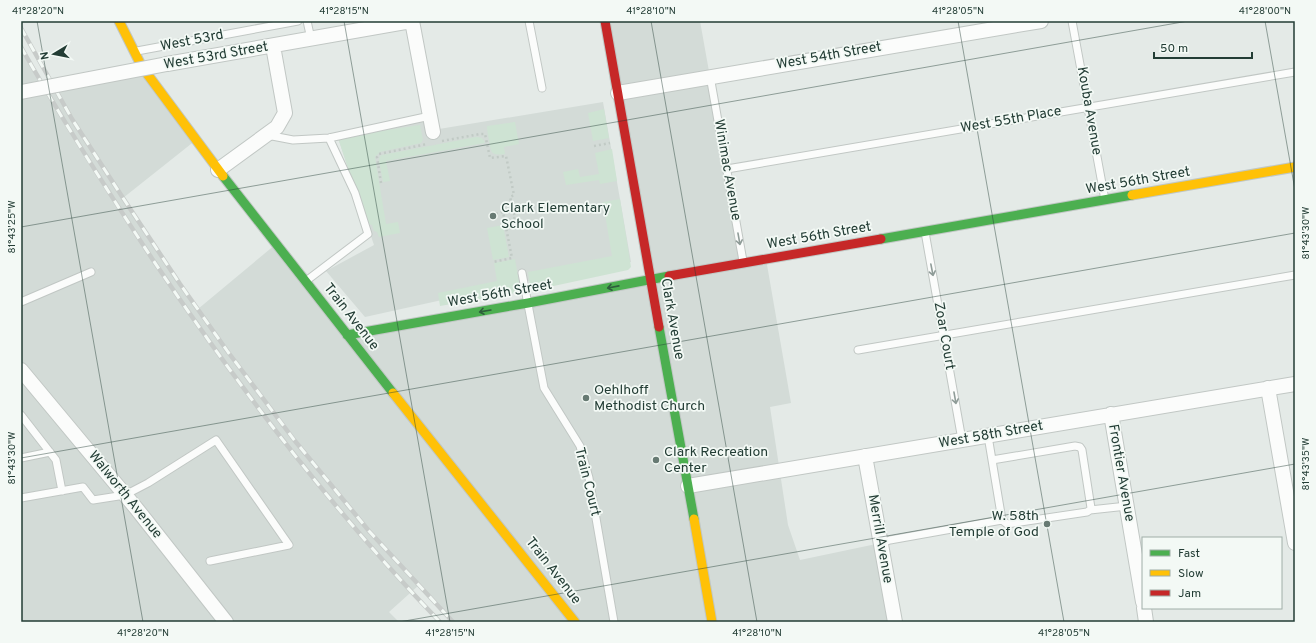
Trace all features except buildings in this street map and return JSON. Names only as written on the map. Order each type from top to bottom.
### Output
[{"type":"street","name":"Train Avenue","points":[[119,21],[142,67],[218,170],[347,335],[576,622]]},
{"type":"street","name":"West 53rd Street","points":[[21,92],[167,64],[412,21]]},
{"type":"street","points":[[412,21],[430,116],[433,140]]},
{"type":"street","name":"Clark Avenue","points":[[605,21],[712,622]]},
{"type":"street","name":"West 54th Street","points":[[618,93],[710,76],[1040,21]]},
{"type":"street","points":[[218,170],[277,127],[285,113],[274,46]]},
{"type":"street","name":"West 56th Street","points":[[347,335],[528,303],[651,279],[1295,167]]},
{"type":"street","name":"Walworth Avenue","points":[[21,370],[125,495],[226,622]]},
{"type":"street","name":"West 58th Street","points":[[688,486],[1295,384]]},
{"type":"street","points":[[1268,388],[1295,543]]},
{"type":"street","name":"Frontier Avenue","points":[[1111,414],[1142,596]]},
{"type":"street","name":"Merrill Avenue","points":[[865,456],[896,622]]},
{"type":"street","points":[[1144,609],[1146,622]]},
{"type":"lane","name":"West 53rd","points":[[134,52],[298,21]]},
{"type":"lane","points":[[308,21],[311,39]]},
{"type":"lane","points":[[530,21],[542,88]]},
{"type":"lane","name":"Kouba Avenue","points":[[1072,21],[1105,200]]},
{"type":"lane","name":"West 55th Place","points":[[727,169],[1295,72]]},
{"type":"lane","name":"Winimac Avenue","points":[[710,76],[743,263]]},
{"type":"lane","points":[[267,134],[293,140],[329,138],[430,116]]},
{"type":"lane","points":[[306,282],[368,234],[355,193],[329,138]]},
{"type":"lane","name":"Zoar Court","points":[[925,232],[962,440]]},
{"type":"lane","points":[[21,302],[91,272]]},
{"type":"lane","name":"Train Court","points":[[522,272],[544,388],[580,446],[583,455],[589,478],[614,622]]},
{"type":"lane","points":[[858,350],[1295,275]]},
{"type":"lane","points":[[21,415],[56,460],[62,491]]},
{"type":"lane","points":[[988,436],[1002,520],[1007,524],[1090,510],[1127,506]]},
{"type":"lane","points":[[21,498],[83,487],[93,500],[125,495],[148,483],[216,440],[289,545],[210,561]]},
{"type":"lane","points":[[992,460],[1075,446],[1080,447],[1082,450],[1091,508],[1090,510]]},
{"type":"lane","points":[[21,458],[50,452]]},
{"type":"lane","points":[[881,543],[890,540],[1002,520]]},
{"type":"path","points":[[381,183],[377,157],[380,154],[433,140],[485,134],[490,158],[492,160],[506,156],[514,195],[510,197],[515,218],[505,221]]},
{"type":"path","points":[[594,146],[610,143]]},
{"type":"path","points":[[491,215],[503,212],[512,258],[493,262]]},
{"type":"shaded area","points":[[605,21],[700,21],[743,262],[766,259],[791,403],[770,407],[788,525],[800,560],[881,543],[895,622],[453,622],[419,585],[389,612],[399,622],[21,622],[21,47],[44,88],[144,68],[196,140],[123,198],[198,309],[276,244],[348,335],[650,279]]},
{"type":"shaded area","name":"Clark Elementary School","points":[[603,102],[631,262],[519,283],[365,317],[326,271],[374,245],[337,135],[431,119],[433,130]]},
{"type":"green space","points":[[604,109],[609,138],[593,141],[588,113]]},
{"type":"green space","points":[[515,122],[519,144],[504,147],[505,154],[492,153],[487,126]]},
{"type":"green space","points":[[420,125],[423,140],[421,143],[380,152],[375,157],[386,224],[398,222],[400,233],[379,237],[377,232],[374,231],[372,225],[366,223],[339,141],[341,139],[367,133]]},
{"type":"green space","points":[[476,137],[482,138],[485,143],[386,161],[390,181],[383,182],[379,160],[380,156],[382,155]]},
{"type":"green space","points":[[612,149],[617,181],[600,184],[599,180],[566,185],[563,172],[578,169],[580,177],[599,174],[595,153]]},
{"type":"green space","points":[[620,199],[631,267],[628,270],[535,290],[530,288],[528,272],[612,256],[603,202]]},
{"type":"green space","points":[[503,225],[509,257],[493,260],[487,228]]},
{"type":"green space","points":[[515,259],[520,287],[515,293],[440,306],[438,293],[497,281],[494,263]]},
{"type":"railway","points":[[21,28],[72,119],[180,284],[228,352],[295,441],[369,531],[453,622]]},
{"type":"railway","points":[[21,47],[69,128],[153,260],[253,402],[362,537],[440,622]]},
{"type":"traffic: fast","points":[[223,176],[393,393]]},
{"type":"traffic: fast","points":[[881,239],[1132,195]]},
{"type":"traffic: fast","points":[[347,335],[669,276]]},
{"type":"traffic: fast","points":[[659,327],[694,519]]},
{"type":"traffic: slow","points":[[119,21],[142,67],[223,176]]},
{"type":"traffic: slow","points":[[1132,195],[1295,167]]},
{"type":"traffic: slow","points":[[393,393],[575,622]]},
{"type":"traffic: slow","points":[[694,519],[712,622]]},
{"type":"traffic: jam","points":[[605,21],[659,327]]},
{"type":"traffic: jam","points":[[669,276],[881,239]]},
{"type":"place","name":"Clark Elementary School","points":[[493,216]]},
{"type":"place","name":"Oehlhoff Methodist Church","points":[[586,398]]},
{"type":"place","name":"Clark Recreation Center","points":[[656,460]]},
{"type":"place","name":"W. 58th Temple of God","points":[[1047,524]]}]
